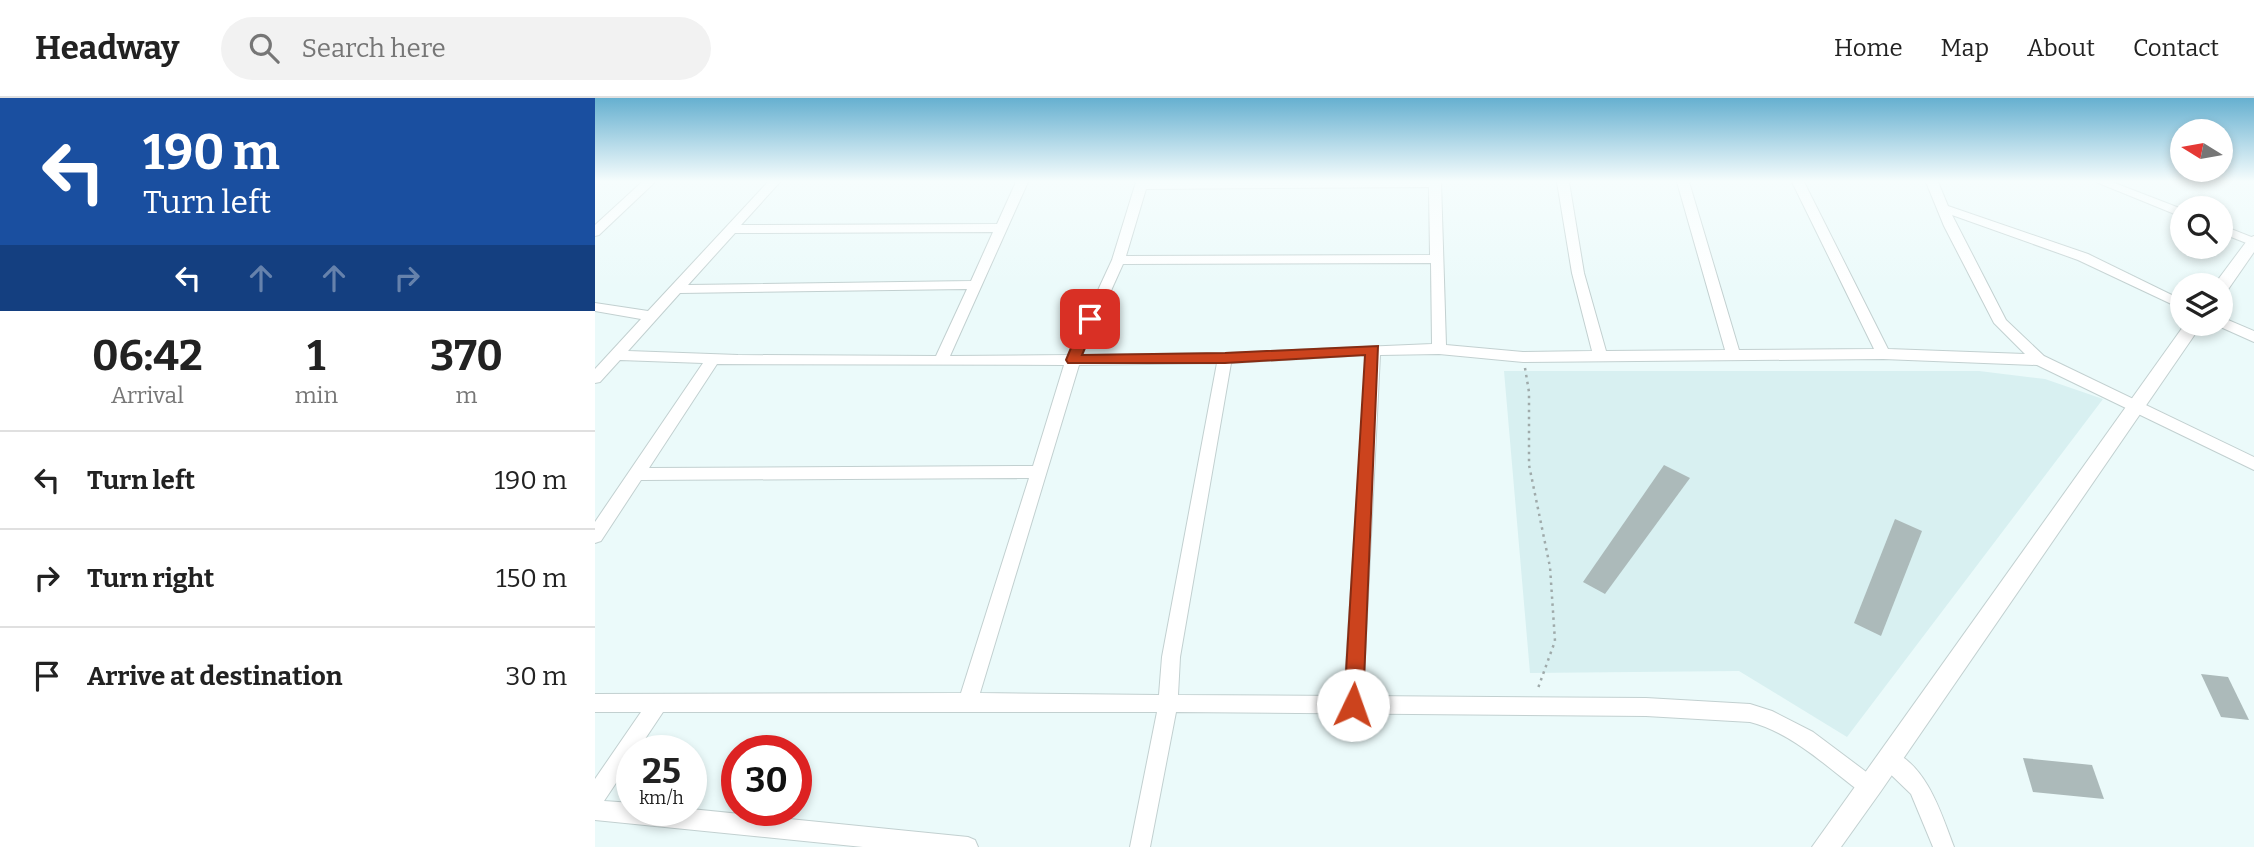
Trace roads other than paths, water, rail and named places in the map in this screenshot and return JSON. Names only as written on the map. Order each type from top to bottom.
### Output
[{"type":"street","points":[[595,232],[611,217]]},
{"type":"street","points":[[595,378],[743,217]]},
{"type":"street","points":[[941,361],[1007,217]]},
{"type":"street","points":[[968,702],[1073,360],[1118,260],[1132,217]]},
{"type":"street","points":[[1436,217],[1439,349]]},
{"type":"street","points":[[1569,217],[1578,273],[1600,357]]},
{"type":"street","points":[[1693,217],[1734,355]]},
{"type":"street","points":[[1815,217],[1883,354]]},
{"type":"street","points":[[1947,217],[2001,323],[2039,360],[2254,464]]},
{"type":"street","points":[[1968,217],[2083,257],[2170,299]]},
{"type":"street","points":[[732,229],[1002,228]]},
{"type":"street","points":[[2231,273],[2254,241],[2233,233]]},
{"type":"street","points":[[1118,260],[1437,259]]},
{"type":"street","points":[[677,289],[976,285]]},
{"type":"street","points":[[595,307],[651,316]]},
{"type":"street","points":[[2233,327],[2254,337]]},
{"type":"street","points":[[1825,847],[1890,760],[2185,336]]},
{"type":"street","points":[[617,355],[713,359],[941,361],[1225,358],[1373,349],[1439,349],[1523,357],[1883,354],[2039,360]]},
{"type":"street","points":[[1353,705],[1373,349]]},
{"type":"street","points":[[1140,847],[1168,704],[1171,657],[1225,358]]},
{"type":"street","points":[[595,536],[639,474],[713,359]]},
{"type":"street","points":[[639,474],[1037,472]]},
{"type":"street","points":[[595,797],[659,701]]},
{"type":"street","points":[[595,703],[968,702],[1646,707],[1751,713],[1779,722],[1870,787]]},
{"type":"street","points":[[1890,760],[1918,787],[1944,847]]},
{"type":"street","points":[[595,810],[968,847]]}]
